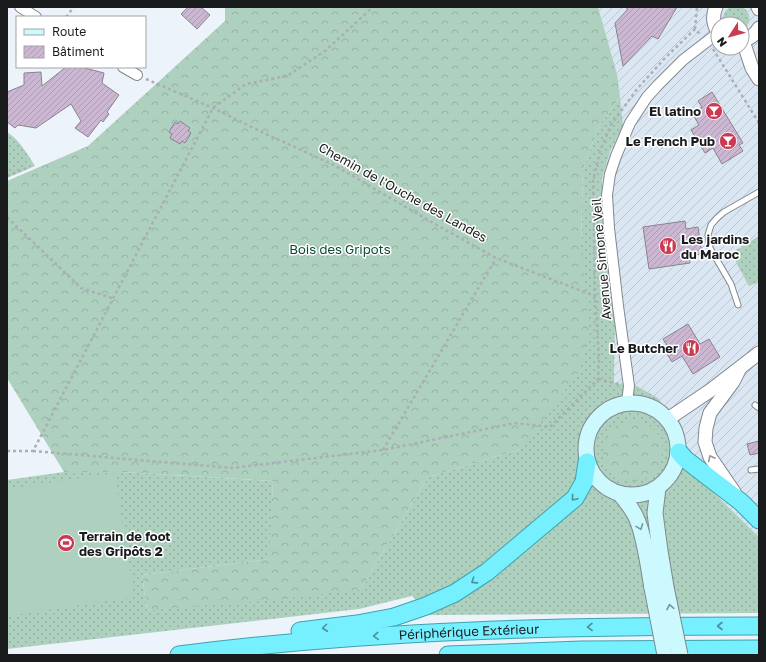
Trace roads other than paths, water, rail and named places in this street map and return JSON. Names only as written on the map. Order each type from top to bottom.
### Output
[{"type":"highway","points":[[679,452],[685,459],[741,502],[759,520]]},
{"type":"highway","points":[[260,646],[276,634],[357,624],[394,617],[426,606],[455,593],[487,572],[575,498],[584,482],[587,462]]},
{"type":"highway","name":"Périphérique Extérieur","points":[[179,655],[360,637],[459,631],[565,628],[759,626]]},
{"type":"highway","points":[[448,655],[588,650],[730,652],[759,649]]},
{"type":"main road","points":[[636,402],[650,406],[668,419],[674,429],[678,441],[679,452],[672,472],[666,481],[658,488],[640,495],[620,494],[611,491],[596,479],[587,462],[586,444],[587,435],[591,427],[602,413],[618,404],[636,402]]},
{"type":"main road","points":[[658,488],[655,513],[660,551],[659,587],[665,655]]},
{"type":"main road","points":[[620,494],[629,505],[642,531],[680,655]]},
{"type":"street","points":[[20,7],[34,16]]},
{"type":"street","points":[[750,38],[759,28]]},
{"type":"street","name":"Avenue Simone Veil","points":[[627,402],[629,386],[609,228],[607,195],[610,174],[630,123],[647,97],[683,60],[710,39]]},
{"type":"street","points":[[748,56],[752,68],[759,79]]},
{"type":"street","points":[[125,68],[137,75]]},
{"type":"street","points":[[668,419],[711,390],[759,353]]},
{"type":"street","points":[[740,368],[733,382],[710,413],[706,428],[705,442],[710,457],[741,502]]},
{"type":"lane","points":[[738,305],[731,284],[710,248],[708,235],[711,225],[724,212],[759,192]]},
{"type":"lane","points":[[751,470],[759,469]]},
{"type":"place","name":"El latino","points":[[714,111]]},
{"type":"place","name":"Le French Pub","points":[[728,141]]},
{"type":"place","name":"Les jardins du Maroc","points":[[668,246]]},
{"type":"place","name":"Le Butcher","points":[[691,348]]},
{"type":"place","name":"Terrain de foot des Gripôts 2","points":[[66,543]]},
{"type":"park label","name":"Bois des Gripots","points":[[340,249]]}]
